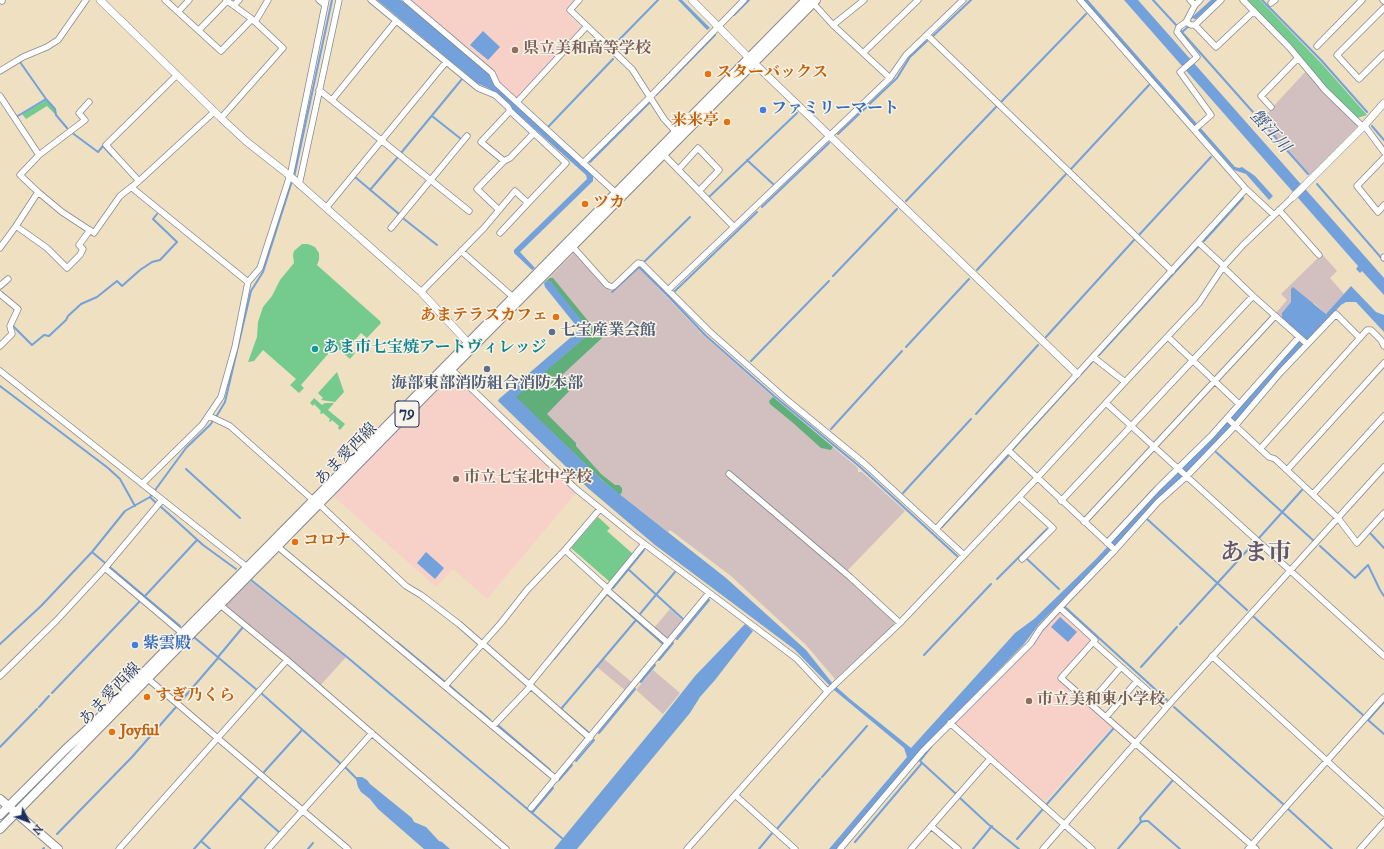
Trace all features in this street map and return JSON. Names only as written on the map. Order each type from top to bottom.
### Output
[{"type":"main road","name":"あま愛西線","points":[[0,815],[247,567],[316,502],[451,369],[470,345],[513,297],[676,132],[811,1]]},
{"type":"main road","name":"あま愛西線","points":[[0,829],[277,546],[316,502],[470,345],[573,247],[751,60]]},
{"type":"main road","points":[[0,799],[58,849]]},
{"type":"street","points":[[0,71],[23,57],[47,47],[58,40],[86,0]]},
{"type":"street","points":[[165,0],[179,11],[221,51],[254,21],[268,0]]},
{"type":"street","points":[[179,11],[189,0]]},
{"type":"street","points":[[199,30],[227,0],[254,21],[283,48],[220,118]]},
{"type":"street","points":[[234,5],[239,0]]},
{"type":"street","points":[[142,484],[202,425],[213,418],[221,397],[235,347],[248,282],[260,268],[289,176],[326,2],[319,0]]},
{"type":"street","points":[[297,183],[339,0]]},
{"type":"street","points":[[371,0],[478,88],[495,95],[566,163],[500,233]]},
{"type":"street","points":[[406,0],[492,73],[497,84],[616,193]]},
{"type":"street","points":[[579,0],[570,10],[632,69],[664,119],[676,132]]},
{"type":"street","points":[[692,0],[751,60],[1077,374]]},
{"type":"street","points":[[583,164],[744,0]]},
{"type":"street","points":[[833,25],[864,0]]},
{"type":"street","points":[[863,53],[918,0]]},
{"type":"street","points":[[1080,0],[1196,128],[1246,189],[1274,215]]},
{"type":"street","points":[[1190,0],[1195,5]]},
{"type":"street","points":[[1196,128],[1211,115],[1180,72],[1197,57],[1177,32],[1179,27],[1186,22],[1195,5],[1200,0]]},
{"type":"street","points":[[1195,25],[1222,0]]},
{"type":"street","points":[[1243,0],[1289,47],[1325,90],[1364,126],[1384,152]]},
{"type":"street","points":[[1316,46],[1362,0]]},
{"type":"street","points":[[104,1],[220,118],[326,208],[421,292],[470,345]]},
{"type":"street","points":[[811,1],[833,25],[890,78]]},
{"type":"street","points":[[668,290],[890,78],[906,55],[960,1]]},
{"type":"street","points":[[1384,8],[1337,55],[1359,79],[1384,54]]},
{"type":"street","points":[[1186,22],[1191,25],[1195,25],[1216,47],[1254,11]]},
{"type":"street","points":[[332,100],[396,21]]},
{"type":"street","points":[[516,102],[587,26]]},
{"type":"street","points":[[927,35],[1172,271]]},
{"type":"street","points":[[1271,107],[1261,96],[1298,58]]},
{"type":"street","points":[[326,208],[446,62]]},
{"type":"street","points":[[139,181],[106,145],[177,75]]},
{"type":"street","points":[[309,86],[319,89],[469,211]]},
{"type":"street","points":[[0,96],[39,156]]},
{"type":"street","points":[[89,102],[79,114],[85,120],[39,156],[20,175],[62,212],[94,233],[112,205],[120,196],[139,181],[214,112]]},
{"type":"street","points":[[687,849],[830,688],[900,623],[1168,337],[1199,303],[1224,267],[1243,244],[1293,197],[1364,126],[1384,103]]},
{"type":"street","points":[[504,161],[481,142],[510,111]]},
{"type":"street","points":[[499,210],[476,189],[534,134]]},
{"type":"street","points":[[391,228],[466,136]]},
{"type":"street","points":[[678,170],[698,148],[719,170],[699,191]]},
{"type":"street","points":[[663,154],[734,227]]},
{"type":"street","points":[[1384,158],[1357,186],[1378,212],[1384,206]]},
{"type":"street","points":[[131,187],[248,282]]},
{"type":"street","points":[[936,529],[1246,189]]},
{"type":"street","points":[[421,292],[461,251],[515,191],[528,203]]},
{"type":"street","points":[[0,248],[38,192]]},
{"type":"street","points":[[1279,210],[1319,255]]},
{"type":"street","points":[[16,226],[47,248],[67,268],[80,255],[83,249],[79,244],[90,230]]},
{"type":"street","points":[[1198,242],[1253,296],[1306,343]]},
{"type":"street","points":[[573,247],[609,286],[614,286],[638,263],[642,264],[709,331],[787,400],[865,464],[964,555]]},
{"type":"street","points":[[461,251],[513,297]]},
{"type":"street","points":[[0,286],[8,279]]},
{"type":"street","points":[[0,294],[18,309],[10,326],[12,334],[0,346]]},
{"type":"street","points":[[1061,501],[1253,296]]},
{"type":"street","points":[[840,849],[923,751],[1031,643],[1040,629],[1158,502],[1234,425],[1306,343],[1336,314],[1360,338]]},
{"type":"street","points":[[1084,522],[1275,316]]},
{"type":"street","points":[[1260,449],[1367,330],[1371,330],[1381,340],[1384,346]]},
{"type":"street","points":[[1168,337],[1240,404]]},
{"type":"street","points":[[1107,543],[1227,419],[1300,337]]},
{"type":"street","points":[[1093,357],[1125,382]]},
{"type":"street","points":[[1287,470],[1384,363]]},
{"type":"street","points":[[451,369],[576,489],[644,544],[797,659],[830,688]]},
{"type":"street","points":[[0,372],[247,567]]},
{"type":"street","points":[[1106,403],[1384,656]]},
{"type":"street","points":[[1313,494],[1384,416]]},
{"type":"street","points":[[213,418],[230,426],[316,502],[406,586],[421,594],[459,624],[590,738]]},
{"type":"street","points":[[1227,419],[1269,457],[1275,459],[1313,494],[1338,518],[1357,543],[1384,513]]},
{"type":"street","points":[[1008,450],[1115,550]]},
{"type":"street","points":[[1043,849],[1166,707],[1384,467]]},
{"type":"street","points":[[729,474],[850,577],[900,623]]},
{"type":"street","points":[[1019,497],[1053,528],[1022,559]]},
{"type":"street","points":[[0,676],[57,620],[106,566],[162,500]]},
{"type":"street","points":[[445,686],[483,644],[526,590],[565,550],[600,509]]},
{"type":"street","points":[[493,726],[530,685],[644,544]]},
{"type":"street","points":[[277,546],[556,779]]},
{"type":"street","points":[[565,550],[668,644]]},
{"type":"street","points":[[106,566],[182,633]]},
{"type":"street","points":[[531,808],[710,593]]},
{"type":"street","points":[[219,604],[287,660],[506,849]]},
{"type":"street","points":[[1060,608],[1095,640],[1093,642],[1166,707]]},
{"type":"street","points":[[1093,642],[1062,678],[1136,742],[1251,848],[1384,697]]},
{"type":"street","points":[[1212,656],[1384,813]]},
{"type":"street","points":[[119,849],[287,660]]},
{"type":"street","points":[[1090,703],[1121,667]]},
{"type":"street","points":[[147,678],[348,849]]},
{"type":"street","points":[[1106,717],[1137,681]]},
{"type":"street","points":[[950,723],[1092,849]]},
{"type":"street","points":[[268,849],[372,733]]},
{"type":"street","points":[[911,849],[990,759]]},
{"type":"street","points":[[735,795],[795,849]]},
{"type":"street","points":[[1360,849],[1384,822]]},
{"type":"street","points":[[931,826],[958,849]]},
{"type":"shaded area","name":"県立美和高等学校","points":[[409,0],[576,0],[565,11],[582,28],[516,99]]},
{"type":"shaded area","points":[[1306,71],[1357,124],[1357,127],[1310,175],[1261,120]]},
{"type":"shaded area","points":[[575,252],[612,293],[639,268],[703,335],[773,397],[858,468],[858,472],[862,472],[905,511],[847,571],[730,472],[895,622],[895,625],[835,679],[806,645],[731,576],[670,530],[668,532],[617,492],[515,397],[585,337],[551,282],[546,281]]},
{"type":"shaded area","points":[[1322,254],[1337,271],[1330,278],[1344,294],[1326,314],[1314,303],[1313,304],[1291,289],[1291,302],[1282,313],[1282,319],[1276,313],[1287,300],[1281,294]]},
{"type":"shaded area","name":"市立七宝北中学校","points":[[453,375],[546,466],[576,493],[487,599],[453,569],[436,587],[333,496]]},
{"type":"shaded area","points":[[250,581],[346,657],[319,687],[227,609],[226,605]]},
{"type":"shaded area","points":[[670,609],[683,621],[668,639],[666,639],[654,628]]},
{"type":"shaded area","name":"市立美和東小学校","points":[[1058,613],[1062,613],[1091,641],[1057,679],[1112,727],[1043,804],[954,723]]},
{"type":"shaded area","points":[[604,659],[633,683],[626,691],[597,667]]},
{"type":"shaded area","points":[[653,670],[680,693],[663,714],[636,690]]},
{"type":"green space","points":[[1247,0],[1260,0],[1322,64],[1367,115],[1357,118],[1327,88],[1291,46]]},
{"type":"green space","points":[[46,100],[55,109],[56,115],[47,106],[26,119],[22,114]]},
{"type":"green space","points":[[302,244],[308,244],[315,247],[319,253],[317,265],[381,323],[367,338],[361,333],[349,347],[355,353],[350,359],[335,346],[301,385],[304,388],[299,393],[290,385],[296,379],[263,350],[254,361],[248,362],[257,337],[258,322],[263,307],[272,296],[280,280],[294,263],[294,251]]},
{"type":"green space","points":[[553,278],[602,338],[562,375],[573,387],[547,414],[576,443],[576,446],[601,474],[615,485],[619,485],[622,488],[620,495],[603,481],[515,397],[585,337],[551,282],[546,281]]},
{"type":"green space","points":[[337,372],[344,392],[335,402],[321,400],[323,398],[318,393]]},
{"type":"green space","points":[[773,397],[833,447],[831,450],[821,448],[770,404],[769,401]]},
{"type":"green space","points":[[314,398],[322,405],[325,403],[334,403],[328,410],[345,424],[340,430],[338,428],[339,426],[332,420],[330,422],[330,419],[323,413],[321,414],[321,411],[314,404],[313,406],[310,403]]},
{"type":"green space","points":[[598,517],[610,528],[607,531],[633,554],[610,582],[571,548]]},
{"type":"water","points":[[377,0],[401,0],[490,74],[495,85],[593,175],[593,181],[520,252],[535,268],[532,270],[514,253],[514,250],[587,179],[586,175],[490,89],[477,83]]},
{"type":"water","points":[[678,0],[682,0],[710,28],[707,30]]},
{"type":"water","points":[[1083,0],[1088,0],[1235,167],[1242,167],[1255,176],[1273,196],[1269,200],[1246,174],[1234,170]]},
{"type":"water","points":[[1124,0],[1138,0],[1384,278],[1384,295],[1362,271],[1360,273],[1356,269],[1358,266]]},
{"type":"water","points":[[1211,0],[1217,0],[1196,19],[1191,18]]},
{"type":"water","points":[[483,31],[500,47],[488,60],[470,45]]},
{"type":"water","points":[[546,281],[551,282],[587,327],[585,337],[516,397],[603,481],[726,578],[806,650],[833,684],[911,748],[1015,633],[1034,619],[1096,559],[1230,418],[1302,337],[1282,319],[1282,313],[1291,302],[1291,289],[1293,287],[1326,314],[1351,286],[1376,312],[1384,315],[1384,332],[1356,302],[1346,302],[1341,305],[1235,422],[1039,624],[1024,644],[922,749],[837,849],[829,849],[907,757],[904,748],[834,690],[794,649],[655,545],[589,489],[498,401],[577,332],[578,328],[545,287],[544,283]]},
{"type":"water","points":[[426,552],[444,568],[435,579],[417,563]]},
{"type":"water","points":[[1060,617],[1077,632],[1068,642],[1051,627]]},
{"type":"water","points":[[745,624],[753,631],[700,697],[690,713],[577,849],[554,849],[695,676]]},
{"type":"water","points":[[357,777],[362,777],[367,780],[412,818],[414,822],[426,827],[439,841],[450,849],[424,849],[378,809],[370,799],[361,792],[358,787]]},
{"type":"waterway","points":[[294,177],[332,0]]},
{"type":"waterway","points":[[613,46],[658,0]]},
{"type":"waterway","points":[[734,15],[749,0]]},
{"type":"waterway","points":[[933,36],[971,0]]},
{"type":"waterway","points":[[1153,0],[1177,26]]},
{"type":"waterway","points":[[1262,0],[1321,60],[1367,112]]},
{"type":"waterway","points":[[1001,102],[1086,14]]},
{"type":"waterway","points":[[1182,32],[1189,26]]},
{"type":"waterway","name":"蟹江川","points":[[1180,30],[1308,174]]},
{"type":"waterway","points":[[656,95],[715,35]]},
{"type":"waterway","points":[[838,134],[897,78],[910,57],[927,41]]},
{"type":"waterway","points":[[548,127],[613,59]]},
{"type":"waterway","points":[[20,62],[46,99],[55,109],[56,115],[67,128]]},
{"type":"waterway","points":[[401,153],[462,79]]},
{"type":"waterway","points":[[1071,169],[1149,85]]},
{"type":"waterway","points":[[16,117],[46,99]]},
{"type":"waterway","points":[[590,162],[649,103]]},
{"type":"waterway","points":[[906,201],[996,107]]},
{"type":"waterway","points":[[708,198],[797,113]]},
{"type":"waterway","points":[[432,116],[461,139]]},
{"type":"waterway","points":[[1372,126],[1384,140]]},
{"type":"waterway","points":[[71,132],[98,152],[103,146],[112,156]]},
{"type":"waterway","points":[[762,207],[829,143]]},
{"type":"waterway","points":[[370,190],[398,157]]},
{"type":"waterway","points":[[1139,235],[1211,157]]},
{"type":"waterway","points":[[747,160],[773,184]]},
{"type":"waterway","points":[[977,270],[1066,174]]},
{"type":"waterway","points":[[355,177],[399,214]]},
{"type":"waterway","points":[[0,644],[41,606],[92,552],[125,511],[150,497],[186,448],[210,425],[216,417],[225,402],[251,291],[263,272],[292,181]]},
{"type":"waterway","points":[[1317,184],[1384,261]]},
{"type":"waterway","points":[[1204,241],[1243,198]]},
{"type":"waterway","points":[[833,276],[897,209]]},
{"type":"waterway","points":[[675,291],[757,212]]},
{"type":"waterway","points":[[13,326],[32,345],[44,335],[49,336],[81,304],[97,297],[117,281],[122,286],[140,270],[152,262],[160,260],[177,242],[153,219],[157,214]]},
{"type":"waterway","points":[[645,261],[690,217]]},
{"type":"waterway","points":[[404,219],[437,245]]},
{"type":"waterway","points":[[1046,337],[1134,240]]},
{"type":"waterway","points":[[1099,355],[1198,247]]},
{"type":"waterway","points":[[612,292],[639,267],[669,297]]},
{"type":"waterway","points":[[906,347],[969,279]]},
{"type":"waterway","points":[[751,361],[829,281]]},
{"type":"waterway","points":[[669,296],[705,335],[774,396],[859,466],[957,556]]},
{"type":"waterway","points":[[976,414],[1038,345]]},
{"type":"waterway","points":[[831,429],[902,351]]},
{"type":"waterway","points":[[1013,449],[1092,362]]},
{"type":"waterway","points":[[0,386],[108,468],[120,479],[135,506]]},
{"type":"waterway","points":[[903,493],[971,419]]},
{"type":"waterway","points":[[1216,452],[1314,541]]},
{"type":"waterway","points":[[942,527],[1008,456]]},
{"type":"waterway","points":[[186,469],[240,518]]},
{"type":"waterway","points":[[1259,538],[1302,490]]},
{"type":"waterway","points":[[150,497],[156,503]]},
{"type":"waterway","points":[[160,506],[203,545],[236,569]]},
{"type":"waterway","points":[[1147,519],[1247,610]]},
{"type":"waterway","points":[[997,579],[1047,529]]},
{"type":"waterway","points":[[1370,533],[1384,548]]},
{"type":"waterway","points":[[145,596],[197,540]]},
{"type":"waterway","points":[[1180,624],[1254,543]]},
{"type":"waterway","points":[[1320,546],[1355,578],[1368,565],[1384,596]]},
{"type":"waterway","points":[[613,588],[644,550]]},
{"type":"waterway","points":[[92,552],[180,626]]},
{"type":"waterway","points":[[1027,559],[1059,589]]},
{"type":"waterway","points":[[628,569],[683,619]]},
{"type":"waterway","points":[[640,614],[675,572]]},
{"type":"waterway","points":[[251,580],[347,657],[563,839]]},
{"type":"waterway","points":[[924,655],[991,584]]},
{"type":"waterway","points":[[554,659],[607,594],[663,644]]},
{"type":"waterway","points":[[677,639],[709,600]]},
{"type":"waterway","points":[[52,693],[140,601]]},
{"type":"waterway","points":[[1065,607],[1167,700]]},
{"type":"waterway","points":[[366,617],[386,634]]},
{"type":"waterway","points":[[1254,617],[1364,716]]},
{"type":"waterway","points":[[588,732],[561,709],[636,620]]},
{"type":"waterway","points":[[218,657],[243,627]]},
{"type":"waterway","points":[[1141,667],[1177,627]]},
{"type":"waterway","points":[[195,638],[257,690]]},
{"type":"waterway","points":[[397,642],[444,681]]},
{"type":"waterway","points":[[659,660],[673,643]]},
{"type":"waterway","points":[[181,701],[218,658]]},
{"type":"waterway","points":[[641,682],[655,665]]},
{"type":"waterway","points":[[450,686],[473,706]]},
{"type":"waterway","points":[[599,733],[635,689]]},
{"type":"waterway","points":[[261,693],[341,764]]},
{"type":"waterway","points":[[39,707],[49,696]]},
{"type":"waterway","points":[[1384,702],[1368,720],[1384,734]]},
{"type":"waterway","points":[[57,834],[132,757],[176,707]]},
{"type":"waterway","points":[[1174,707],[1283,804]]},
{"type":"waterway","points":[[0,747],[37,709]]},
{"type":"waterway","points":[[480,711],[490,720]]},
{"type":"waterway","points":[[499,726],[550,770]]},
{"type":"waterway","points":[[822,777],[867,726]]},
{"type":"waterway","points":[[1046,805],[1113,729]]},
{"type":"waterway","points":[[264,772],[302,730]]},
{"type":"waterway","points":[[576,761],[594,740]]},
{"type":"waterway","points":[[931,747],[920,761],[955,793]]},
{"type":"waterway","points":[[855,842],[922,763]]},
{"type":"waterway","points":[[559,780],[572,765]]},
{"type":"waterway","points":[[345,767],[357,779]]},
{"type":"waterway","points":[[194,849],[258,777]]},
{"type":"waterway","points":[[776,830],[820,779]]},
{"type":"waterway","points":[[1141,822],[1140,818],[1173,780]]},
{"type":"waterway","points":[[532,813],[553,788]]},
{"type":"waterway","points":[[240,798],[279,832]]},
{"type":"waterway","points":[[960,798],[988,824],[1019,849]]},
{"type":"waterway","points":[[1287,808],[1332,849]]},
{"type":"waterway","points":[[1017,839],[1043,809]]},
{"type":"waterway","points":[[1118,849],[1141,822],[1145,821],[1148,821],[1180,849]]},
{"type":"waterway","points":[[973,849],[992,826]]},
{"type":"waterway","points":[[759,849],[773,832]]},
{"type":"waterway","points":[[201,841],[210,849]]},
{"type":"waterway","points":[[308,849],[313,843]]},
{"type":"place","name":"県立美和高等学校","points":[[515,50]]},
{"type":"place","name":"スターバックス","points":[[708,74]]},
{"type":"place","name":"ファミリーマート","points":[[763,110]]},
{"type":"place","name":"来来亭","points":[[727,122]]},
{"type":"place","name":"ツカ","points":[[585,204]]},
{"type":"place","name":"あまテラスカフェ","points":[[556,317]]},
{"type":"place","name":"七宝産業会館","points":[[552,332]]},
{"type":"place","name":"あま市七宝焼アートヴィレッジ","points":[[315,349]]},
{"type":"place","name":"海部東部消防組合消防本部","points":[[487,369]]},
{"type":"place","name":"市立七宝北中学校","points":[[456,479]]},
{"type":"place","name":"コロナ","points":[[295,542]]},
{"type":"place","name":"紫雲殿","points":[[135,645]]},
{"type":"place","name":"すぎ乃くら","points":[[147,697]]},
{"type":"place","name":"市立美和東小学校","points":[[1029,701]]},
{"type":"place","name":"Joyful","points":[[112,732]]},
{"type":"district","name":"あま市","points":[[1256,555]]}]
